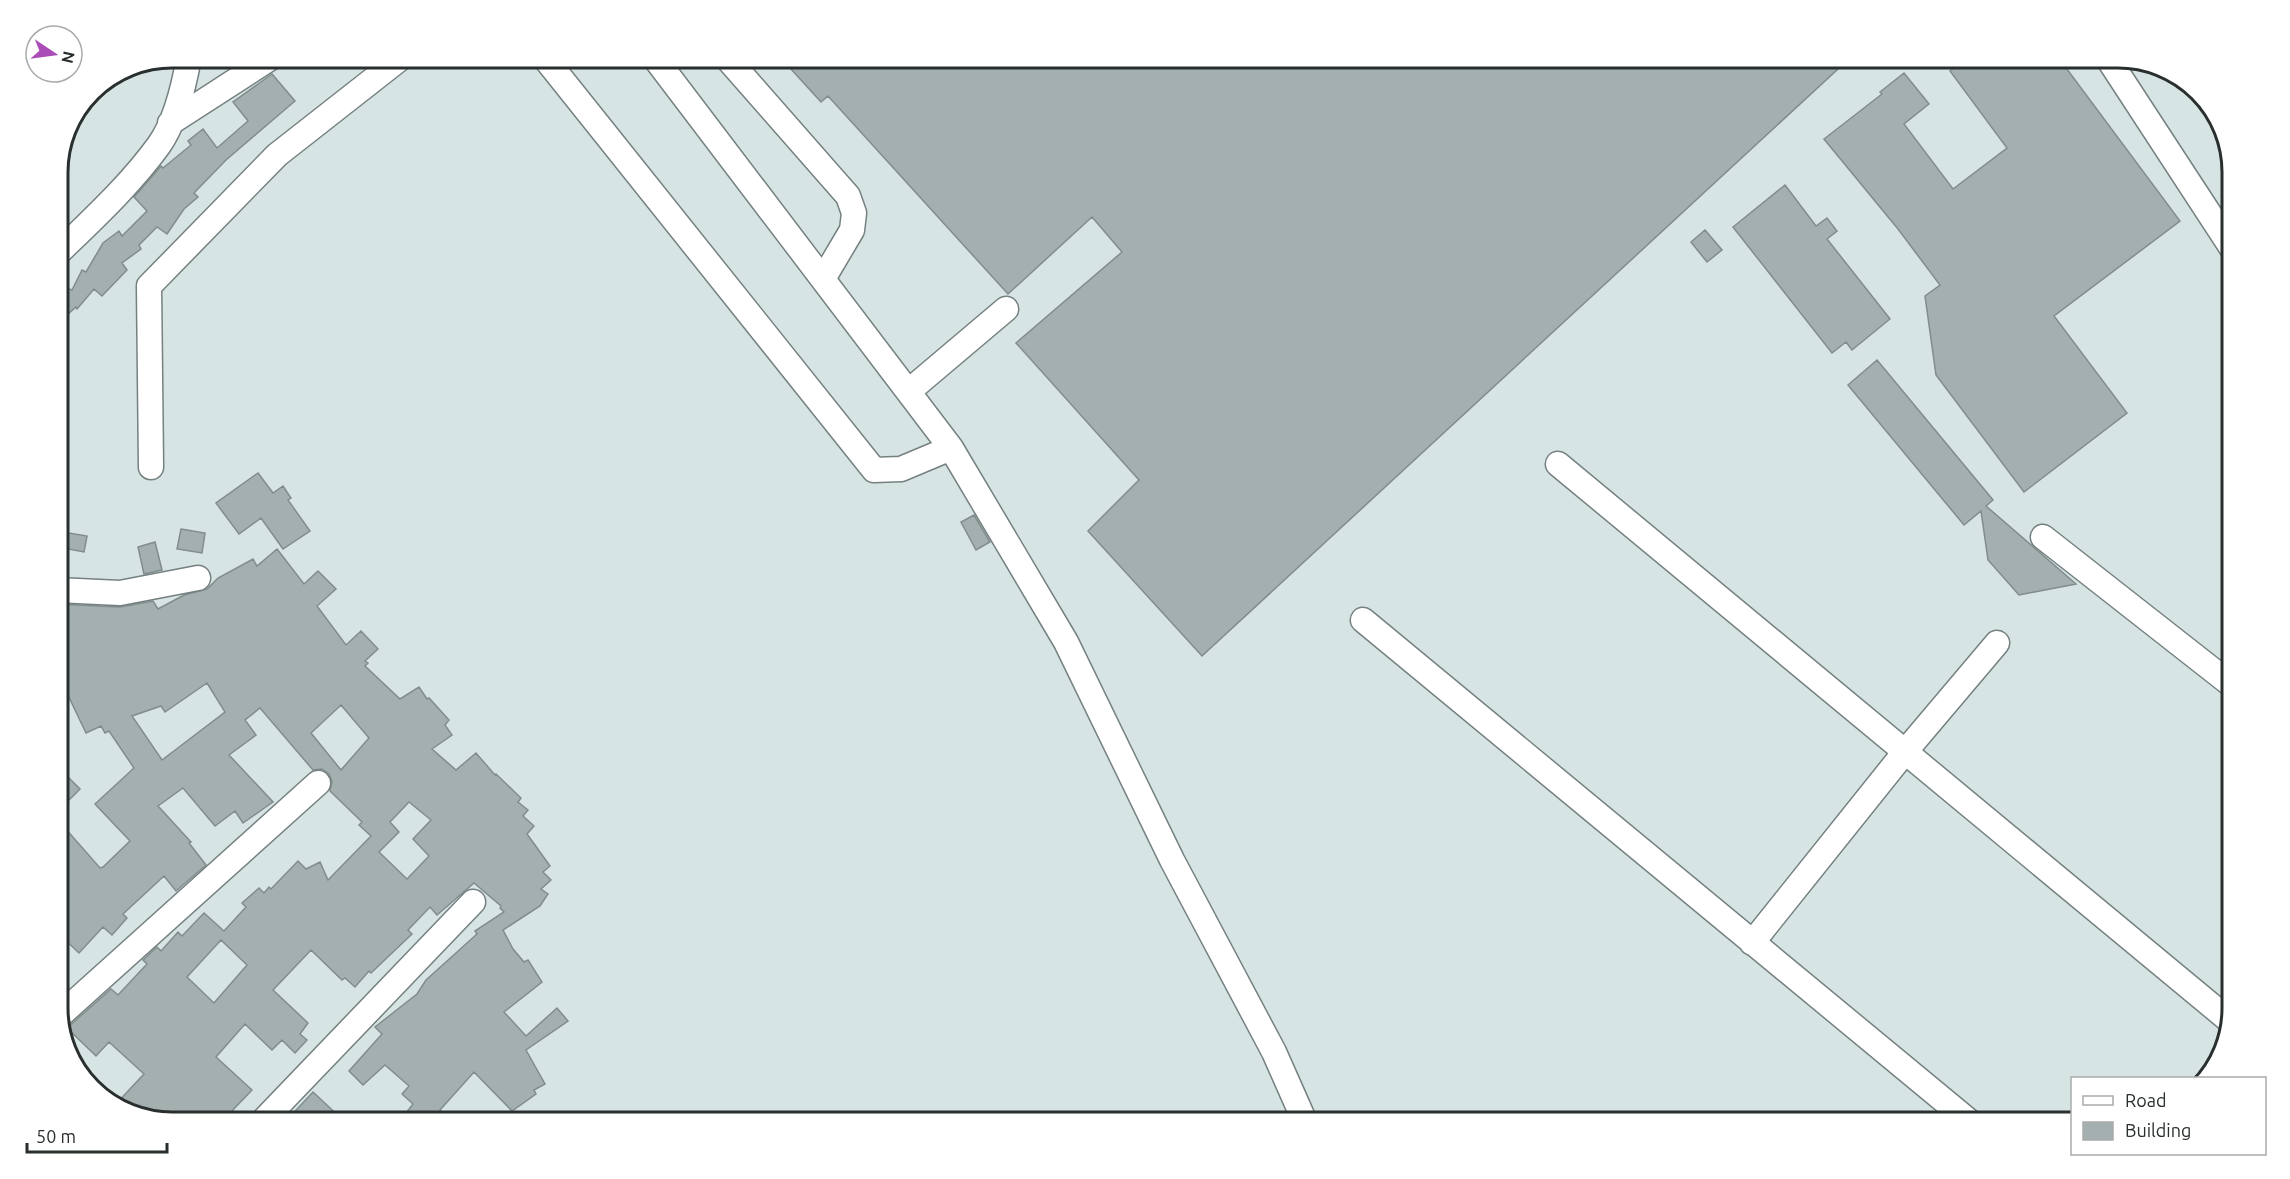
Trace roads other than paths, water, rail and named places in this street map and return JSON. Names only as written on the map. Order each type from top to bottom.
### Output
[{"type":"street","points":[[68,243],[114,199],[160,143],[179,100],[186,68]]},
{"type":"street","points":[[170,123],[255,68]]},
{"type":"street","points":[[151,468],[149,286],[277,155],[388,68]]},
{"type":"street","points":[[553,68],[874,470],[901,469],[951,448]]},
{"type":"street","points":[[662,68],[951,448],[1066,642],[1172,860],[1274,1052],[1301,1112]]},
{"type":"street","points":[[736,68],[848,196],[854,213],[852,230],[823,279]]},
{"type":"street","points":[[2114,68],[2222,233]]},
{"type":"street","points":[[909,391],[1006,309]]},
{"type":"street","points":[[1558,465],[2222,1014]]},
{"type":"street","points":[[2043,537],[2222,677]]},
{"type":"street","points":[[68,591],[120,593],[198,578]]},
{"type":"street","points":[[1363,620],[1958,1112]]},
{"type":"street","points":[[1752,943],[1904,753],[1997,643]]},
{"type":"street","points":[[68,1008],[318,783]]},
{"type":"street","points":[[272,1112],[473,902]]}]
